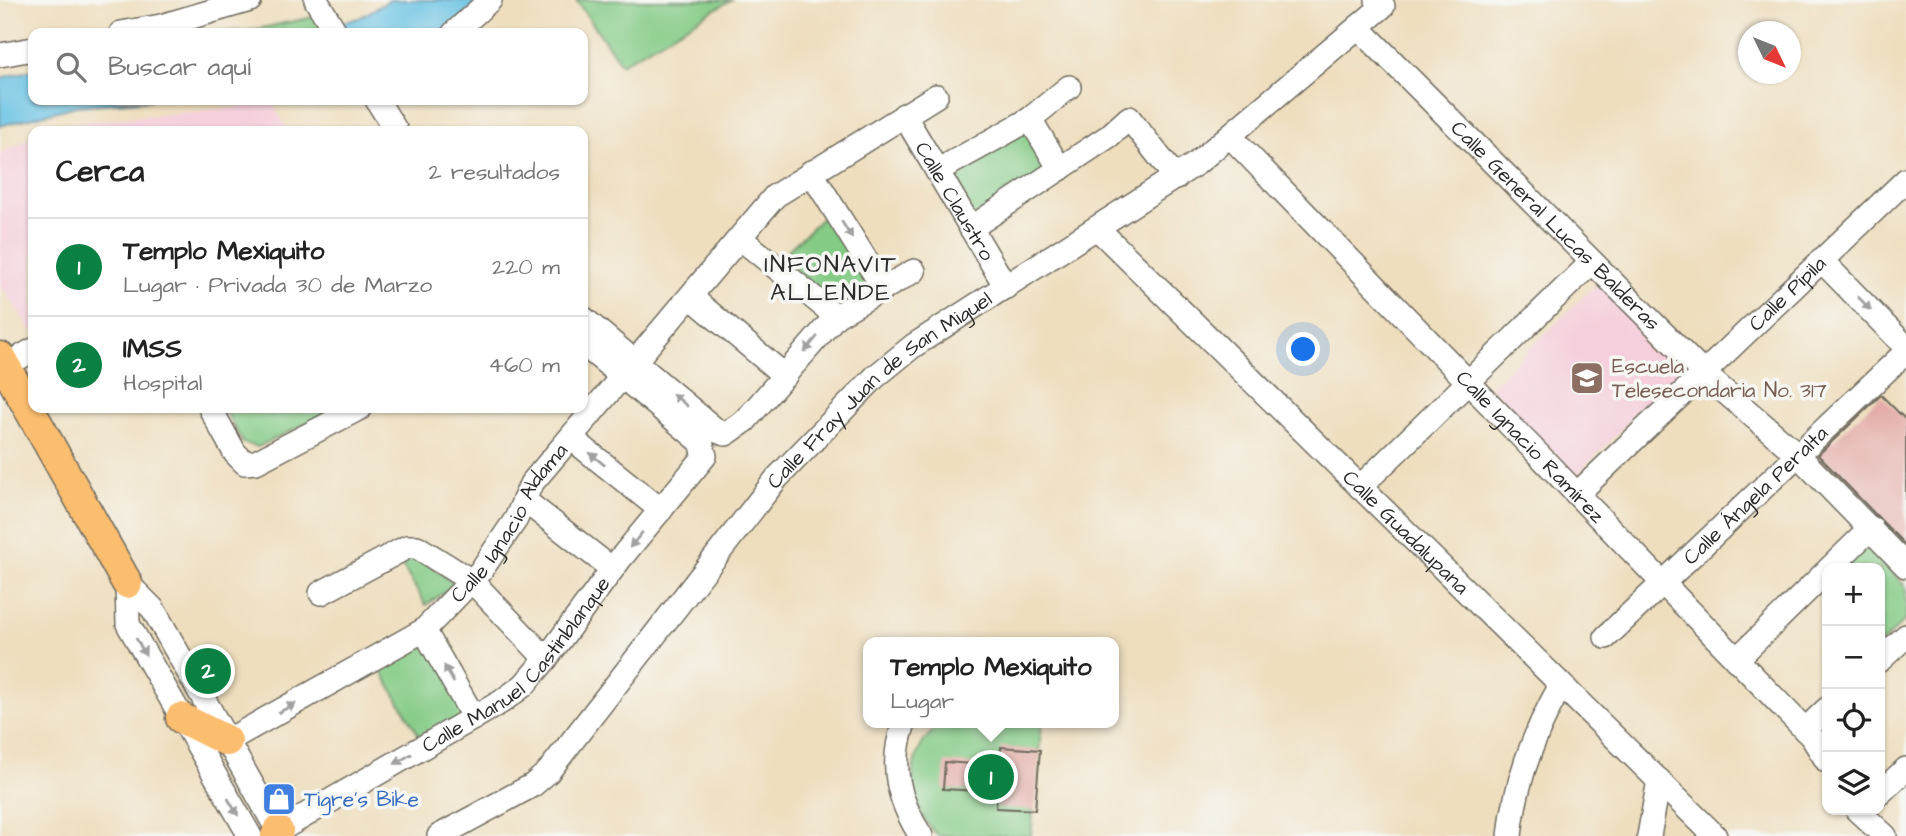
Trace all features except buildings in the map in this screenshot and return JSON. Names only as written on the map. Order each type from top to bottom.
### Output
[{"type":"main road","points":[[14,371],[28,397]]},
{"type":"main road","points":[[36,413],[127,583]]},
{"type":"main road","points":[[181,718],[227,741]]},
{"type":"street","points":[[150,28],[250,0]]},
{"type":"street","points":[[460,28],[491,0]]},
{"type":"street","name":"Calle Fray Juan de San Miguel","points":[[439,836],[533,785],[548,772],[777,478],[875,377],[913,346],[1176,178],[1230,136],[1358,27],[1380,3]]},
{"type":"street","points":[[319,4],[333,28]]},
{"type":"street","name":"Calle General Lucas Balderas","points":[[1358,27],[1702,372],[1797,454],[1906,566]]},
{"type":"street","points":[[0,55],[28,50]]},
{"type":"street","points":[[937,171],[1030,119],[1069,87]]},
{"type":"street","name":"Calle Ignacio Aldama","points":[[227,741],[424,630],[472,582],[516,519],[531,484],[775,196],[936,96]]},
{"type":"street","points":[[380,105],[393,126]]},
{"type":"street","name":"Calle Claustro","points":[[904,115],[1006,287]]},
{"type":"street","points":[[971,228],[1060,169],[1129,118],[1176,178]]},
{"type":"street","points":[[1030,119],[1060,169]]},
{"type":"street","name":"Calle Ignacio Ramírez","points":[[1230,136],[1662,580],[1805,730],[1822,754]]},
{"type":"street","points":[[811,172],[884,289]]},
{"type":"street","name":"Calle Pípila","points":[[1578,493],[1906,180]]},
{"type":"street","name":"Calle Guadalupana","points":[[1098,229],[1715,836]]},
{"type":"street","points":[[740,238],[836,316]]},
{"type":"street","points":[[1821,260],[1903,338]]},
{"type":"street","points":[[1360,487],[1592,262]]},
{"type":"street","points":[[588,347],[629,370],[717,431],[726,434],[745,421],[836,316],[914,271]]},
{"type":"street","points":[[691,296],[785,376]]},
{"type":"street","points":[[588,324],[629,370]]},
{"type":"street","name":"Calle Ángela Peralta","points":[[1606,637],[1662,580],[1797,454],[1903,338]]},
{"type":"street","points":[[14,371],[28,356]]},
{"type":"street","name":"Calle Manuel Castinblanque","points":[[271,835],[474,718],[524,685],[612,569],[700,463],[705,447],[629,370]]},
{"type":"street","points":[[213,413],[235,453],[246,463],[256,463],[351,413]]},
{"type":"street","points":[[571,438],[660,510]]},
{"type":"street","points":[[524,500],[612,569]]},
{"type":"street","points":[[1836,563],[1871,528]]},
{"type":"street","points":[[321,593],[407,547],[417,547],[472,582],[546,659]]},
{"type":"street","points":[[1736,660],[1822,577]]},
{"type":"street","points":[[127,583],[128,624],[181,718],[271,835]]},
{"type":"street","points":[[127,583],[153,609],[227,741],[271,835]]},
{"type":"street","points":[[424,630],[474,718]]},
{"type":"street","points":[[1885,655],[1906,636]]},
{"type":"street","points":[[1510,836],[1524,767],[1544,716],[1562,685]]},
{"type":"street","points":[[1805,730],[1822,714]]},
{"type":"street","points":[[903,728],[896,774],[904,810],[921,836]]},
{"type":"street","points":[[1885,788],[1906,769]]},
{"type":"street","points":[[1649,836],[1659,780]]},
{"type":"street","points":[[1863,815],[1885,836]]},
{"type":"shaded area","points":[[274,105],[285,126],[62,126],[70,123]]},
{"type":"shaded area","points":[[28,140],[28,326],[0,284],[0,153]]},
{"type":"shaded area","name":"Escuela Telesecondaria No. 317","points":[[1598,282],[1683,369],[1576,475],[1490,387]]},
{"type":"green space","points":[[576,0],[731,0],[621,64]]},
{"type":"green space","points":[[319,16],[325,28],[261,28]]},
{"type":"green space","points":[[1032,124],[1056,172],[973,222],[947,176]]},
{"type":"green space","points":[[829,211],[881,290],[838,309],[781,257]]},
{"type":"green space","points":[[227,413],[328,413],[258,447],[243,443]]},
{"type":"green space","points":[[1866,546],[1883,563],[1849,563]]},
{"type":"green space","points":[[417,555],[455,585],[426,605],[401,564]]},
{"type":"green space","points":[[1885,565],[1906,587],[1906,619],[1885,640]]},
{"type":"green space","points":[[424,630],[474,718],[425,746],[378,665]]},
{"type":"green space","points":[[937,728],[1042,728],[1031,836],[938,836],[919,809],[914,794],[914,763],[929,735]]},
{"type":"water","points":[[390,0],[483,0],[448,28],[323,28],[359,18]]},
{"type":"water","points":[[28,71],[28,105],[88,105],[0,126],[0,78]]},
{"type":"place","name":"Escuela Telesecondaria No. 317","points":[[1587,378]]},
{"type":"place","name":"IMSS","points":[[208,671]]},
{"type":"place","name":"Templo Mexiquito","points":[[991,777]]},
{"type":"place","name":"Tigre's Bike","points":[[279,799]]},
{"type":"district","name":"INFONAVIT ALLENDE","points":[[831,278]]}]
